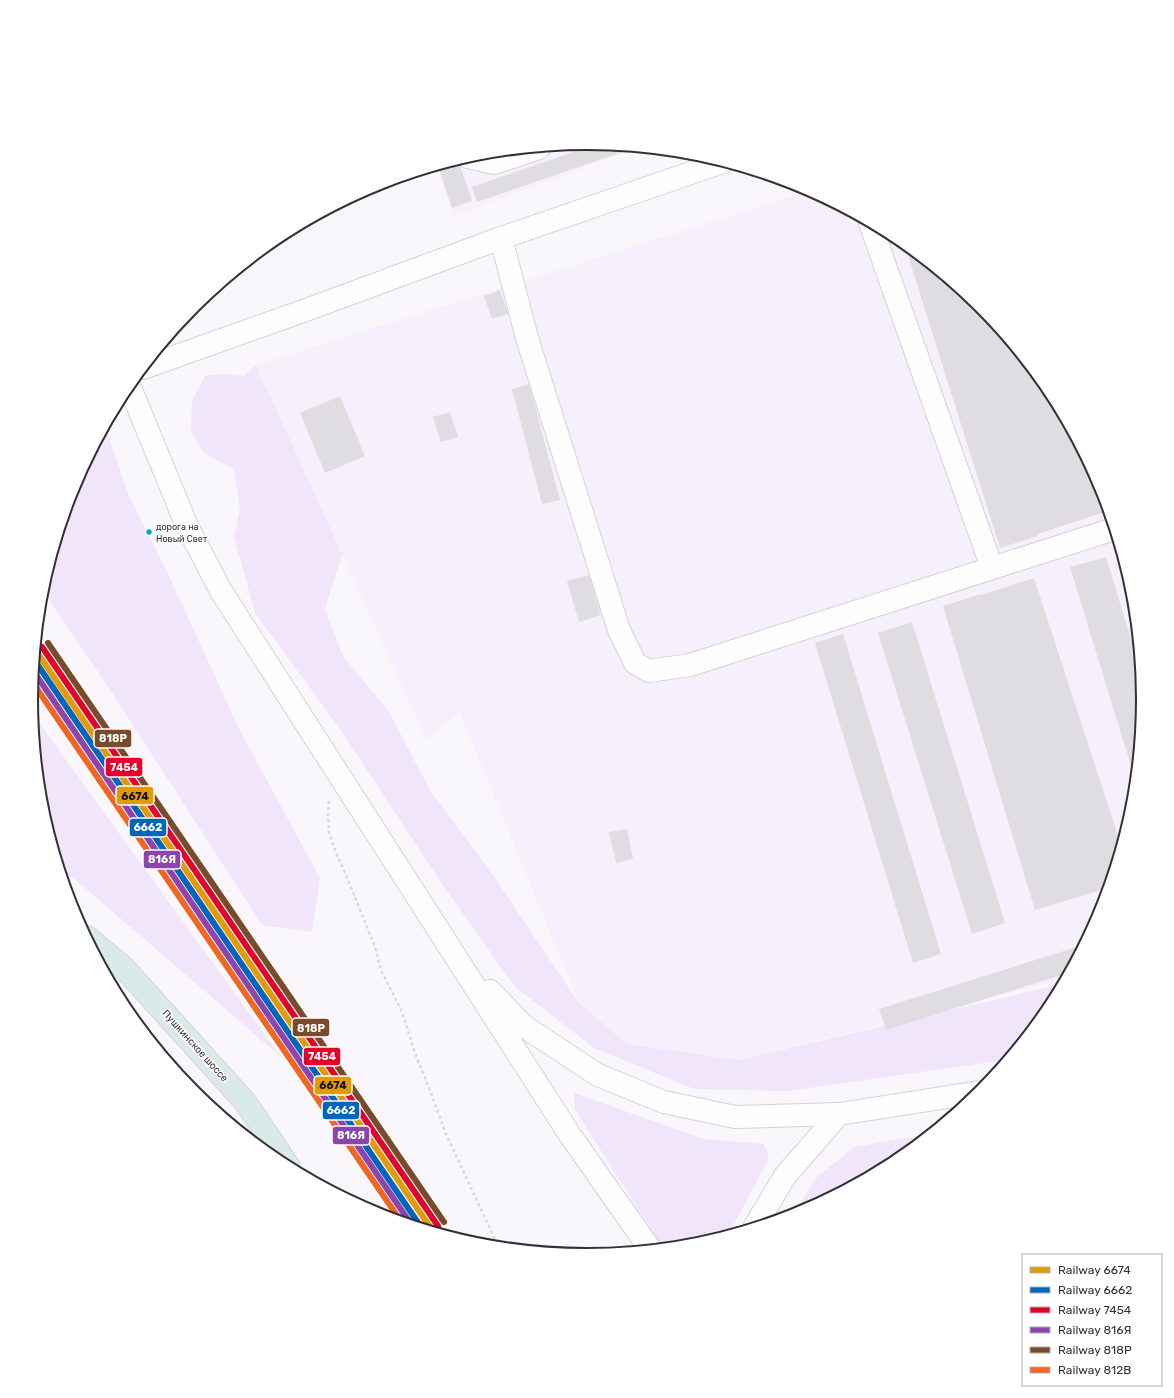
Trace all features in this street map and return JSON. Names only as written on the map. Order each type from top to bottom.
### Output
[{"type":"main road","name":"Пушкинское шоссе","points":[[97,945],[124,968],[246,1103],[280,1154]]},
{"type":"street","points":[[483,160],[494,163],[517,155]]},
{"type":"street","points":[[151,365],[501,238],[713,165]]},
{"type":"street","points":[[873,231],[992,568]]},
{"type":"street","points":[[501,238],[531,353],[619,630],[635,663],[649,671],[690,665],[1109,531]]},
{"type":"street","points":[[132,392],[187,526],[221,591],[570,1135],[647,1244]]},
{"type":"street","points":[[458,959],[525,1027],[598,1075],[664,1102],[735,1116],[839,1114],[968,1094]]},
{"type":"street","points":[[758,1220],[784,1176],[839,1114]]},
{"type":"path","points":[[335,768],[328,812],[329,832],[375,947],[381,970],[402,1012],[416,1059],[425,1077],[446,1134],[495,1240]]},
{"type":"shaded area","points":[[587,150],[627,151],[454,216],[437,171],[480,161],[551,151]]},
{"type":"shaded area","points":[[801,194],[862,224],[921,263],[949,286],[1000,337],[1023,365],[1043,394],[1079,456],[1094,489],[1107,523],[1125,592],[1135,663],[1136,699],[1135,735],[1125,806],[1107,875],[1094,909],[1079,942],[1058,981],[739,1060],[627,1044],[579,1003],[460,713],[426,739],[256,365]]},
{"type":"shaded area","points":[[256,365],[342,554],[325,609],[343,656],[389,712],[430,790],[486,865],[579,1003],[627,1044],[739,1060],[1055,986],[1023,1033],[1000,1061],[788,1091],[694,1089],[594,1048],[514,986],[447,891],[337,725],[255,613],[234,537],[240,508],[234,469],[204,453],[191,431],[192,401],[205,376],[220,374],[244,376]]},
{"type":"shaded area","points":[[107,433],[129,496],[170,578],[240,731],[320,878],[312,932],[262,925],[107,685],[48,599],[57,557],[67,523],[80,489]]},
{"type":"shaded area","points":[[39,722],[281,1057],[77,881],[67,875],[57,841],[43,771]]},
{"type":"shaded area","points":[[574,1093],[704,1139],[764,1144],[769,1158],[732,1228],[660,1243],[575,1110]]},
{"type":"shaded area","points":[[920,1136],[861,1174],[830,1191],[799,1205],[816,1178],[854,1147]]},
{"type":"building","points":[[579,150],[625,151],[477,202],[472,187]]},
{"type":"building","points":[[460,166],[472,201],[452,208],[440,171]]},
{"type":"building","points":[[907,254],[949,286],[975,311],[1000,337],[1023,365],[1043,394],[1079,456],[1094,489],[1102,513],[1037,534],[1038,536],[1000,548]]},
{"type":"building","points":[[500,290],[508,314],[492,319],[484,296]]},
{"type":"building","points":[[529,384],[560,500],[542,504],[512,389]]},
{"type":"building","points":[[340,396],[365,456],[325,473],[300,413]]},
{"type":"building","points":[[450,412],[458,437],[441,442],[433,417]]},
{"type":"building","points":[[1106,557],[1133,646],[1136,699],[1135,735],[1131,767],[1070,567]]},
{"type":"building","points":[[589,575],[601,615],[579,622],[567,581]]},
{"type":"building","points":[[1034,578],[1118,836],[1101,890],[1035,910],[943,606]]},
{"type":"building","points":[[912,622],[1005,923],[972,934],[878,633]]},
{"type":"building","points":[[843,634],[941,954],[913,963],[815,643]]},
{"type":"building","points":[[627,829],[633,859],[616,863],[609,832]]},
{"type":"building","points":[[1076,947],[1061,975],[886,1030],[879,1009]]},
{"type":"rail line","name":"818Р","points":[[48,643],[444,1222]]},
{"type":"rail line","name":"7454","points":[[42,647],[438,1226]]},
{"type":"rail line","name":"6674","points":[[40,656],[428,1224]]},
{"type":"rail line","name":"6662","points":[[39,667],[417,1221]]},
{"type":"rail line","name":"816Я","points":[[39,679],[406,1217]]},
{"type":"rail line","name":"812В","points":[[38,691],[395,1213]]},
{"type":"place","name":"дорога на Новый Свет","points":[[149,532]]}]
